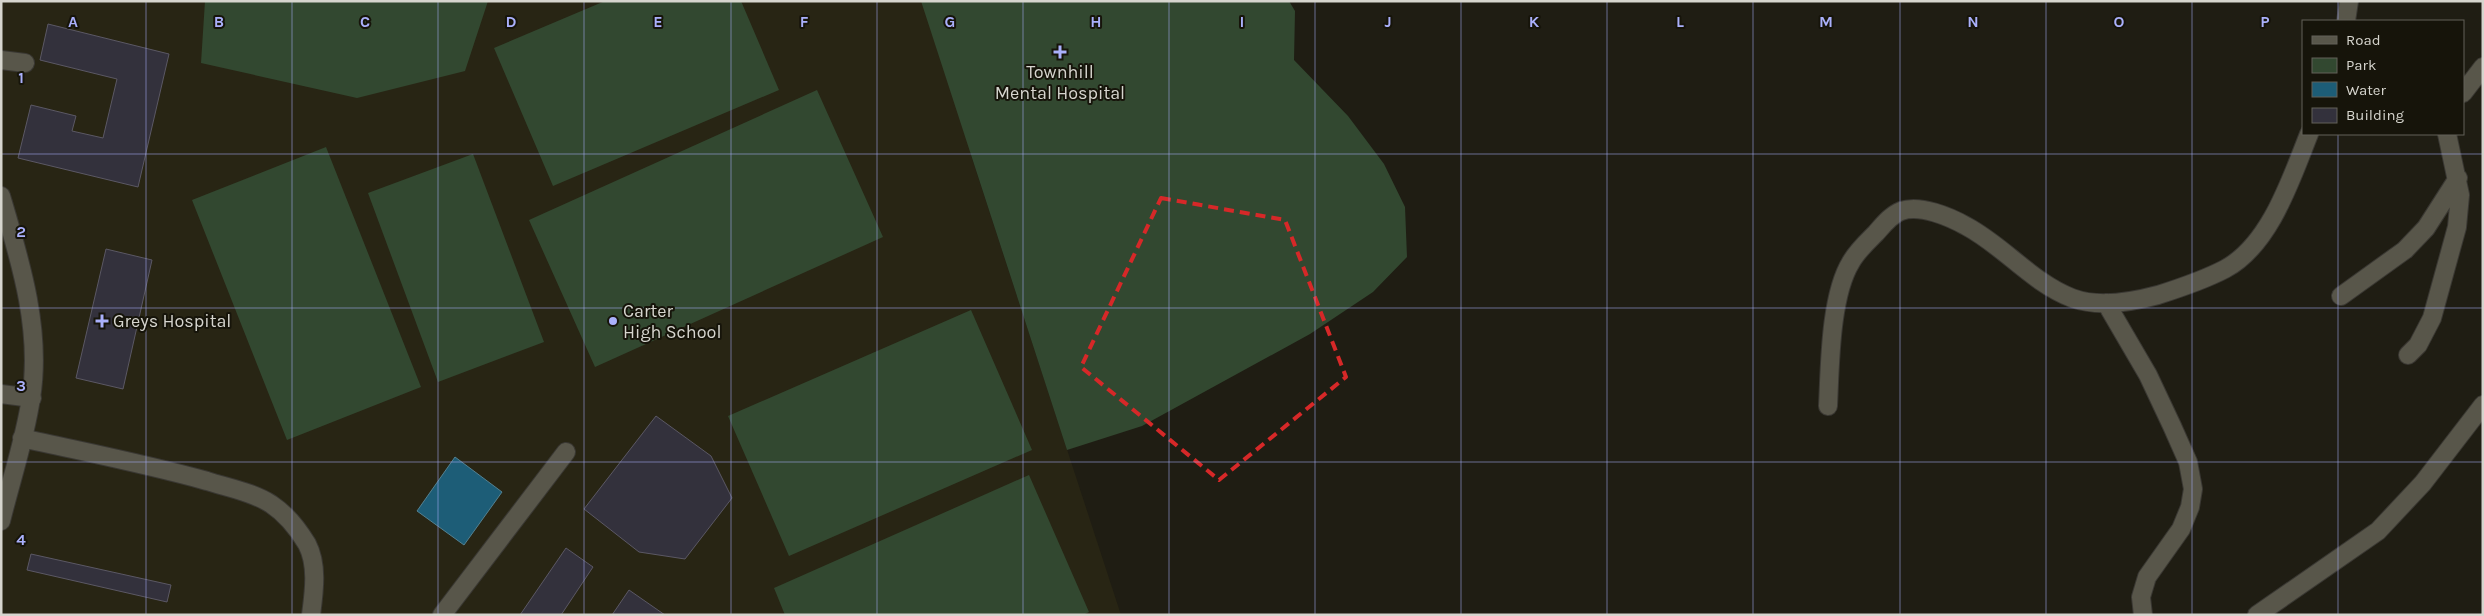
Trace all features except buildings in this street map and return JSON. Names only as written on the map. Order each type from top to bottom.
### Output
[{"type":"street","points":[[2346,20],[2349,1]]},
{"type":"street","points":[[1,60],[25,63]]},
{"type":"street","points":[[2464,92],[2483,67]]},
{"type":"street","points":[[1828,406],[1838,297],[1850,262],[1888,220],[1900,212],[1910,209],[1923,211],[1964,225],[1986,237],[2017,265],[2073,298],[2106,303],[2136,301],[2176,290],[2226,269],[2245,254],[2265,230],[2288,189],[2309,135]]},
{"type":"street","points":[[2408,355],[2418,345],[2432,318],[2457,227],[2460,195],[2458,178],[2447,135]]},
{"type":"street","points":[[2341,296],[2405,250],[2426,228],[2458,178]]},
{"type":"street","points":[[1,196],[16,246],[30,310],[34,358],[32,398],[1,521]]},
{"type":"street","points":[[2106,303],[2148,375],[2172,426],[2188,462],[2193,489],[2190,507],[2181,529],[2147,577],[2141,597],[2143,615]]},
{"type":"street","points":[[1,394],[32,398]]},
{"type":"street","points":[[2257,615],[2378,531],[2422,483],[2483,406]]},
{"type":"street","points":[[22,438],[170,471],[253,494],[272,505],[293,523],[308,545],[313,564],[314,593],[311,615]]},
{"type":"street","points":[[442,615],[566,452]]},
{"type":"highlighted area","points":[[1161,198],[1285,220],[1346,377],[1219,480],[1081,367]]},
{"type":"shaded area","name":"Carter High School","points":[[1,1],[1253,1],[970,152],[1121,615],[1,615]]},
{"type":"green space","points":[[205,1],[488,1],[465,71],[357,98],[201,63]]},
{"type":"green space","points":[[605,1],[741,1],[779,90],[553,186],[494,48]]},
{"type":"green space","points":[[921,1],[1289,1],[1295,11],[1294,60],[1348,116],[1384,164],[1405,207],[1407,257],[1373,292],[1310,334],[1142,426],[1067,450]]},
{"type":"green space","points":[[817,90],[883,237],[595,367],[529,220]]},
{"type":"green space","points":[[326,147],[421,387],[287,440],[192,200]]},
{"type":"green space","points":[[473,154],[544,342],[438,382],[368,193]]},
{"type":"green space","points":[[971,310],[1032,450],[789,556],[728,416]]},
{"type":"green space","points":[[1029,475],[1089,612],[1083,615],[785,615],[774,588]]},
{"type":"water","points":[[455,457],[502,492],[464,545],[417,511]]},
{"type":"place","name":"Townhill Mental Hospital","points":[[1060,52]]},
{"type":"place","name":"Greys Hospital","points":[[102,321]]},
{"type":"place","name":"Carter High School","points":[[613,321]]}]
